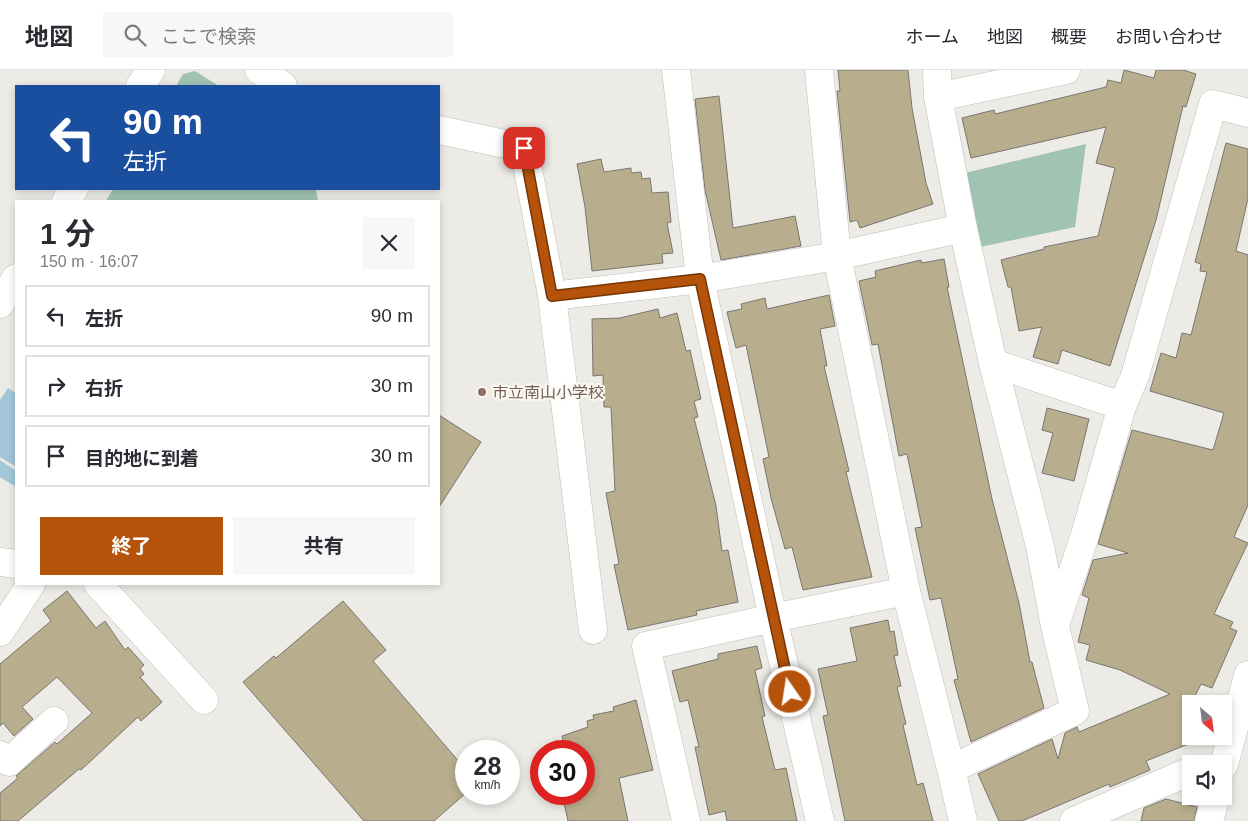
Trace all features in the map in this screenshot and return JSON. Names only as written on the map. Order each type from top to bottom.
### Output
[{"type":"street","points":[[141,85],[151,70]]},
{"type":"street","points":[[259,70],[282,85]]},
{"type":"street","points":[[676,70],[700,279],[772,618],[820,821]]},
{"type":"street","points":[[819,70],[837,256],[906,591],[951,769],[962,821]]},
{"type":"street","points":[[937,70],[938,97],[963,228],[993,363],[1040,546],[1055,626],[1075,711],[951,769]]},
{"type":"street","points":[[938,97],[1066,70]]},
{"type":"street","points":[[1055,626],[1085,535],[1122,406],[1134,376],[1213,104],[1248,113]]},
{"type":"street","points":[[440,130],[524,148],[552,296],[593,630]]},
{"type":"street","points":[[552,296],[700,279],[837,256],[963,228]]},
{"type":"street","points":[[0,304],[15,280]]},
{"type":"street","points":[[993,363],[1122,406]]},
{"type":"street","points":[[0,562],[15,564]]},
{"type":"street","points":[[0,632],[30,585]]},
{"type":"street","points":[[99,585],[204,700]]},
{"type":"street","points":[[686,821],[646,646],[906,591]]},
{"type":"street","points":[[1223,755],[1243,712],[1248,675]]},
{"type":"street","points":[[0,755],[9,762],[54,720]]},
{"type":"street","points":[[1074,821],[1182,775]]},
{"type":"street","points":[[1209,821],[1213,805]]},
{"type":"green space","points":[[195,71],[217,85],[177,85],[183,74]]},
{"type":"green space","points":[[1086,144],[1075,227],[980,247],[965,173]]},
{"type":"green space","points":[[112,190],[316,190],[318,200],[107,200]]},
{"type":"water","points":[[8,388],[15,392],[15,466],[0,457],[0,400]]},
{"type":"water","points":[[0,460],[15,470],[15,486],[0,477]]},
{"type":"building","points":[[838,70],[908,70],[912,108],[926,183],[933,204],[860,228],[857,220],[850,222],[837,91],[840,91]]},
{"type":"building","points":[[1124,70],[1154,78],[1156,70],[1183,70],[1196,74],[1186,107],[1183,106],[1156,220],[1110,366],[1062,350],[1058,364],[1033,357],[1042,327],[1019,331],[1011,287],[1008,287],[1001,260],[1044,249],[1044,247],[1098,236],[1115,168],[1096,163],[1106,127],[971,158],[962,118],[994,110],[995,114],[1106,87],[1108,80],[1121,83]]},
{"type":"building","points":[[719,96],[733,228],[795,216],[801,246],[721,260],[705,190],[695,99]]},
{"type":"building","points":[[1226,143],[1248,149],[1248,198],[1236,251],[1248,255],[1248,505],[1234,537],[1248,543],[1214,614],[1233,622],[1230,628],[1237,631],[1212,688],[1201,684],[1196,695],[1182,695],[1182,745],[1186,745],[1146,761],[1150,770],[1110,787],[1109,784],[1022,821],[999,821],[978,774],[1052,739],[1058,759],[1065,733],[1077,727],[1079,732],[1170,694],[1120,670],[1086,660],[1090,645],[1078,642],[1089,598],[1082,595],[1093,560],[1128,553],[1098,544],[1132,430],[1213,450],[1224,413],[1150,391],[1161,353],[1176,358],[1182,333],[1191,335],[1207,272],[1200,271],[1201,264],[1195,262]]},
{"type":"building","points":[[601,159],[604,172],[631,168],[631,173],[641,172],[642,179],[650,178],[652,193],[668,192],[671,222],[667,223],[673,253],[662,254],[663,263],[592,271],[585,207],[577,164]]},
{"type":"building","points":[[944,259],[949,287],[947,287],[992,499],[1019,603],[1030,662],[1032,662],[1044,708],[971,742],[954,680],[958,679],[941,598],[930,600],[915,528],[922,527],[907,454],[899,456],[878,344],[872,345],[859,281],[876,277],[875,271],[921,260],[922,263]]},
{"type":"building","points":[[829,295],[835,326],[820,329],[827,366],[824,366],[849,471],[846,472],[872,577],[803,590],[792,547],[785,549],[771,498],[763,459],[769,457],[746,345],[736,348],[727,312],[742,309],[741,304],[765,298],[767,309]]},
{"type":"building","points":[[658,309],[660,318],[677,313],[686,351],[690,350],[701,399],[694,401],[698,417],[694,418],[716,506],[722,551],[728,550],[738,602],[696,611],[697,615],[628,630],[614,565],[619,564],[606,493],[615,491],[611,407],[604,407],[603,375],[593,376],[592,319],[620,318]]},
{"type":"building","points":[[1047,408],[1089,419],[1074,481],[1042,473],[1053,433],[1042,430]]},
{"type":"building","points":[[440,416],[481,442],[440,505]]},
{"type":"building","points":[[67,591],[96,628],[105,621],[125,650],[128,647],[144,665],[140,669],[144,674],[140,677],[162,702],[141,721],[138,717],[81,770],[79,769],[18,821],[0,821],[0,793],[18,778],[16,776],[55,742],[57,744],[92,713],[57,677],[22,707],[33,719],[14,736],[3,723],[0,726],[0,664],[51,621],[43,610]]},
{"type":"building","points":[[343,601],[386,650],[373,661],[455,757],[455,803],[434,821],[364,821],[243,682],[274,656],[276,658]]},
{"type":"building","points":[[888,620],[890,632],[894,631],[898,655],[894,656],[901,686],[897,687],[906,724],[903,725],[917,785],[923,783],[933,821],[845,821],[823,716],[828,715],[818,669],[857,661],[850,628]]},
{"type":"building","points":[[757,646],[762,668],[755,670],[765,716],[762,717],[775,770],[786,768],[797,821],[727,821],[725,811],[709,815],[695,747],[699,747],[688,700],[680,702],[672,671],[718,659],[718,654]]},
{"type":"building","points":[[636,700],[653,770],[619,778],[628,821],[568,821],[564,805],[595,805],[595,740],[563,740],[562,736],[588,727],[587,721],[594,719],[593,715],[614,711],[613,707]]},
{"type":"building","points":[[1166,799],[1182,803],[1182,805],[1197,807],[1194,821],[1141,821],[1144,808]]},
{"type":"place","name":"市立南山小学校","points":[[482,392]]},
{"type":"route","points":[[524,148],[552,296],[700,279],[772,618],[790,692]]}]
